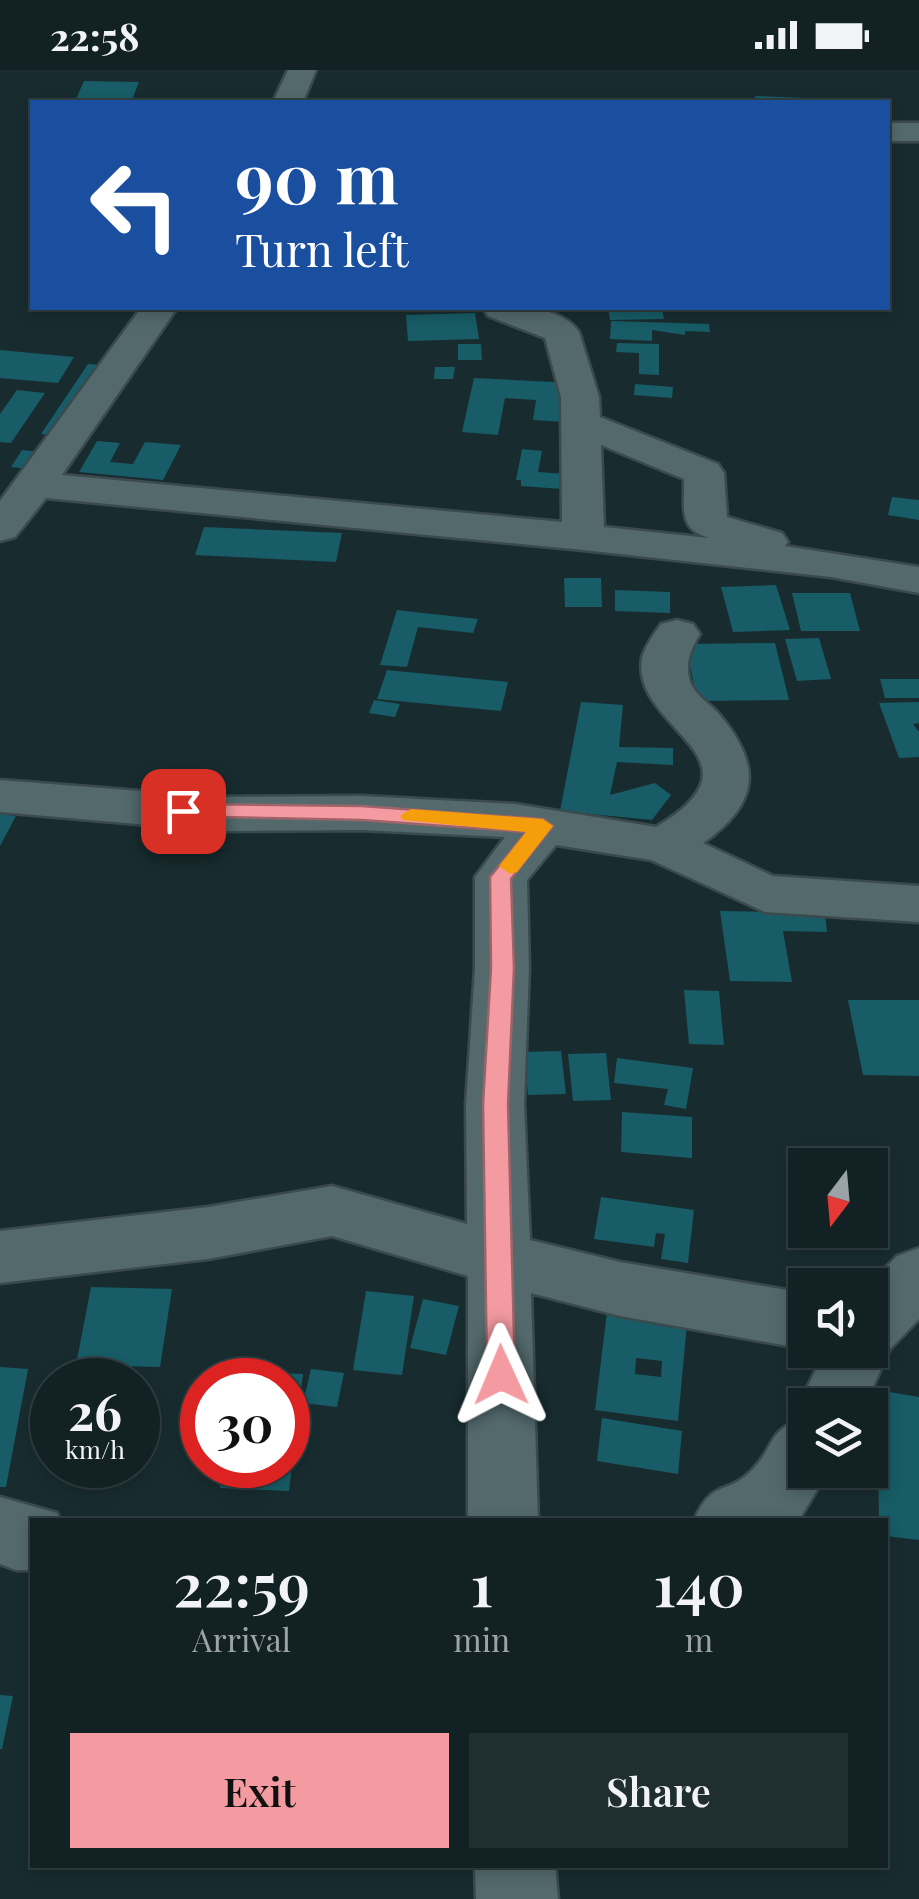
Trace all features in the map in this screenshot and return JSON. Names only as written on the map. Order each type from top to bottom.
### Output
[{"type":"street","points":[[289,100],[302,70]]},
{"type":"street","points":[[890,132],[919,132]]},
{"type":"street","points":[[0,528],[35,485],[158,310]]},
{"type":"street","points":[[506,310],[561,332],[580,396],[583,536]]},
{"type":"street","points":[[580,423],[704,473],[708,524],[855,568],[919,601]]},
{"type":"street","points":[[35,485],[583,536],[855,568],[919,580]]},
{"type":"street","points":[[664,844],[708,820],[723,795],[726,770],[718,748],[701,724],[678,705],[672,692],[665,658],[676,634]]},
{"type":"street","points":[[0,796],[217,814],[362,813],[543,826],[664,844],[765,894],[919,904]]},
{"type":"street","points":[[504,1518],[496,1104],[502,968],[500,877],[543,826]]},
{"type":"street","points":[[0,1258],[208,1233],[332,1211],[620,1289],[788,1318]]},
{"type":"street","points":[[888,1310],[919,1275]]},
{"type":"street","points":[[888,1335],[919,1344]]},
{"type":"street","points":[[733,1518],[775,1495],[788,1475]]},
{"type":"street","points":[[0,1530],[16,1537],[30,1536]]},
{"type":"street","points":[[515,1868],[517,1899]]},
{"type":"building","points":[[84,81],[139,82],[132,100],[76,99]]},
{"type":"building","points":[[755,96],[806,100],[756,100]]},
{"type":"building","points":[[608,310],[662,310],[664,319],[610,320]]},
{"type":"building","points":[[475,313],[479,339],[408,341],[406,315]]},
{"type":"building","points":[[611,321],[709,324],[710,332],[685,331],[685,335],[652,330],[652,341],[610,339]]},
{"type":"building","points":[[617,343],[659,344],[659,375],[639,374],[639,353],[616,352]]},
{"type":"building","points":[[458,344],[481,344],[482,360],[458,360]]},
{"type":"building","points":[[0,350],[74,357],[58,383],[0,378]]},
{"type":"building","points":[[88,364],[104,365],[58,436],[41,434]]},
{"type":"building","points":[[435,367],[455,367],[453,379],[434,379]]},
{"type":"building","points":[[474,378],[572,383],[567,422],[533,420],[536,400],[505,398],[498,435],[462,432]]},
{"type":"building","points":[[635,384],[673,387],[672,398],[634,395]]},
{"type":"building","points":[[17,390],[45,393],[11,443],[0,442],[0,414]]},
{"type":"building","points":[[97,441],[120,443],[110,462],[133,464],[145,442],[181,445],[163,480],[79,472]]},
{"type":"building","points":[[522,449],[542,451],[538,472],[565,474],[562,489],[521,486],[521,480],[516,480]]},
{"type":"building","points":[[22,450],[40,452],[30,469],[11,467]]},
{"type":"building","points":[[892,497],[919,500],[919,520],[888,515]]},
{"type":"building","points":[[204,527],[342,533],[336,562],[195,555]]},
{"type":"building","points":[[564,578],[601,578],[602,607],[565,607]]},
{"type":"building","points":[[776,585],[790,630],[733,632],[721,587]]},
{"type":"building","points":[[615,590],[670,592],[670,613],[615,611]]},
{"type":"building","points":[[792,593],[850,593],[860,631],[801,631]]},
{"type":"building","points":[[397,610],[478,619],[473,633],[418,627],[407,667],[380,665]]},
{"type":"building","points":[[819,638],[831,679],[797,681],[785,639]]},
{"type":"building","points":[[775,643],[789,700],[697,701],[686,644]]},
{"type":"building","points":[[387,670],[508,682],[501,711],[377,699]]},
{"type":"building","points":[[880,679],[919,679],[919,698],[885,698]]},
{"type":"building","points":[[374,700],[400,704],[395,717],[369,713]]},
{"type":"building","points":[[581,702],[623,705],[619,747],[673,748],[673,765],[617,762],[610,795],[655,783],[671,795],[652,820],[560,811]]},
{"type":"building","points":[[919,702],[919,723],[913,724],[919,732],[919,757],[899,758],[879,703]]},
{"type":"building","points":[[0,814],[16,816],[0,846]]},
{"type":"building","points":[[720,911],[825,913],[827,932],[783,931],[792,982],[730,981]]},
{"type":"building","points":[[684,990],[719,991],[724,1045],[689,1044]]},
{"type":"building","points":[[848,1000],[919,1000],[919,1076],[863,1075]]},
{"type":"building","points":[[561,1051],[566,1094],[528,1095],[524,1052]]},
{"type":"building","points":[[606,1053],[611,1100],[573,1101],[568,1054]]},
{"type":"building","points":[[617,1058],[693,1068],[686,1109],[664,1105],[668,1089],[614,1083]]},
{"type":"building","points":[[622,1112],[692,1117],[692,1158],[621,1152]]},
{"type":"building","points":[[601,1197],[694,1210],[688,1263],[661,1259],[665,1234],[656,1233],[654,1247],[594,1239]]},
{"type":"building","points":[[91,1287],[172,1289],[160,1367],[160,1358],[77,1358]]},
{"type":"building","points":[[366,1291],[414,1296],[402,1375],[353,1370]]},
{"type":"building","points":[[423,1299],[459,1306],[446,1355],[410,1348]]},
{"type":"building","points":[[607,1312],[687,1323],[678,1421],[595,1410]],"holes":[[[636,1358],[662,1361],[661,1377],[635,1374]]]},
{"type":"building","points":[[0,1367],[28,1369],[6,1487],[0,1487]]},
{"type":"building","points":[[311,1369],[344,1373],[337,1407],[310,1404]]},
{"type":"building","points":[[888,1392],[919,1397],[919,1540],[888,1536],[888,1518],[879,1518],[879,1488],[888,1488]]},
{"type":"building","points":[[602,1418],[682,1431],[678,1474],[597,1461]]},
{"type":"building","points":[[220,1488],[289,1488],[289,1491]]},
{"type":"building","points":[[0,1695],[13,1696],[2,1749],[0,1749]]},
{"type":"slow traffic","points":[[411,816],[543,826],[510,866]]},
{"type":"route","points":[[183,811],[362,813],[543,826],[500,877],[502,968],[496,1104],[501,1375]]}]
